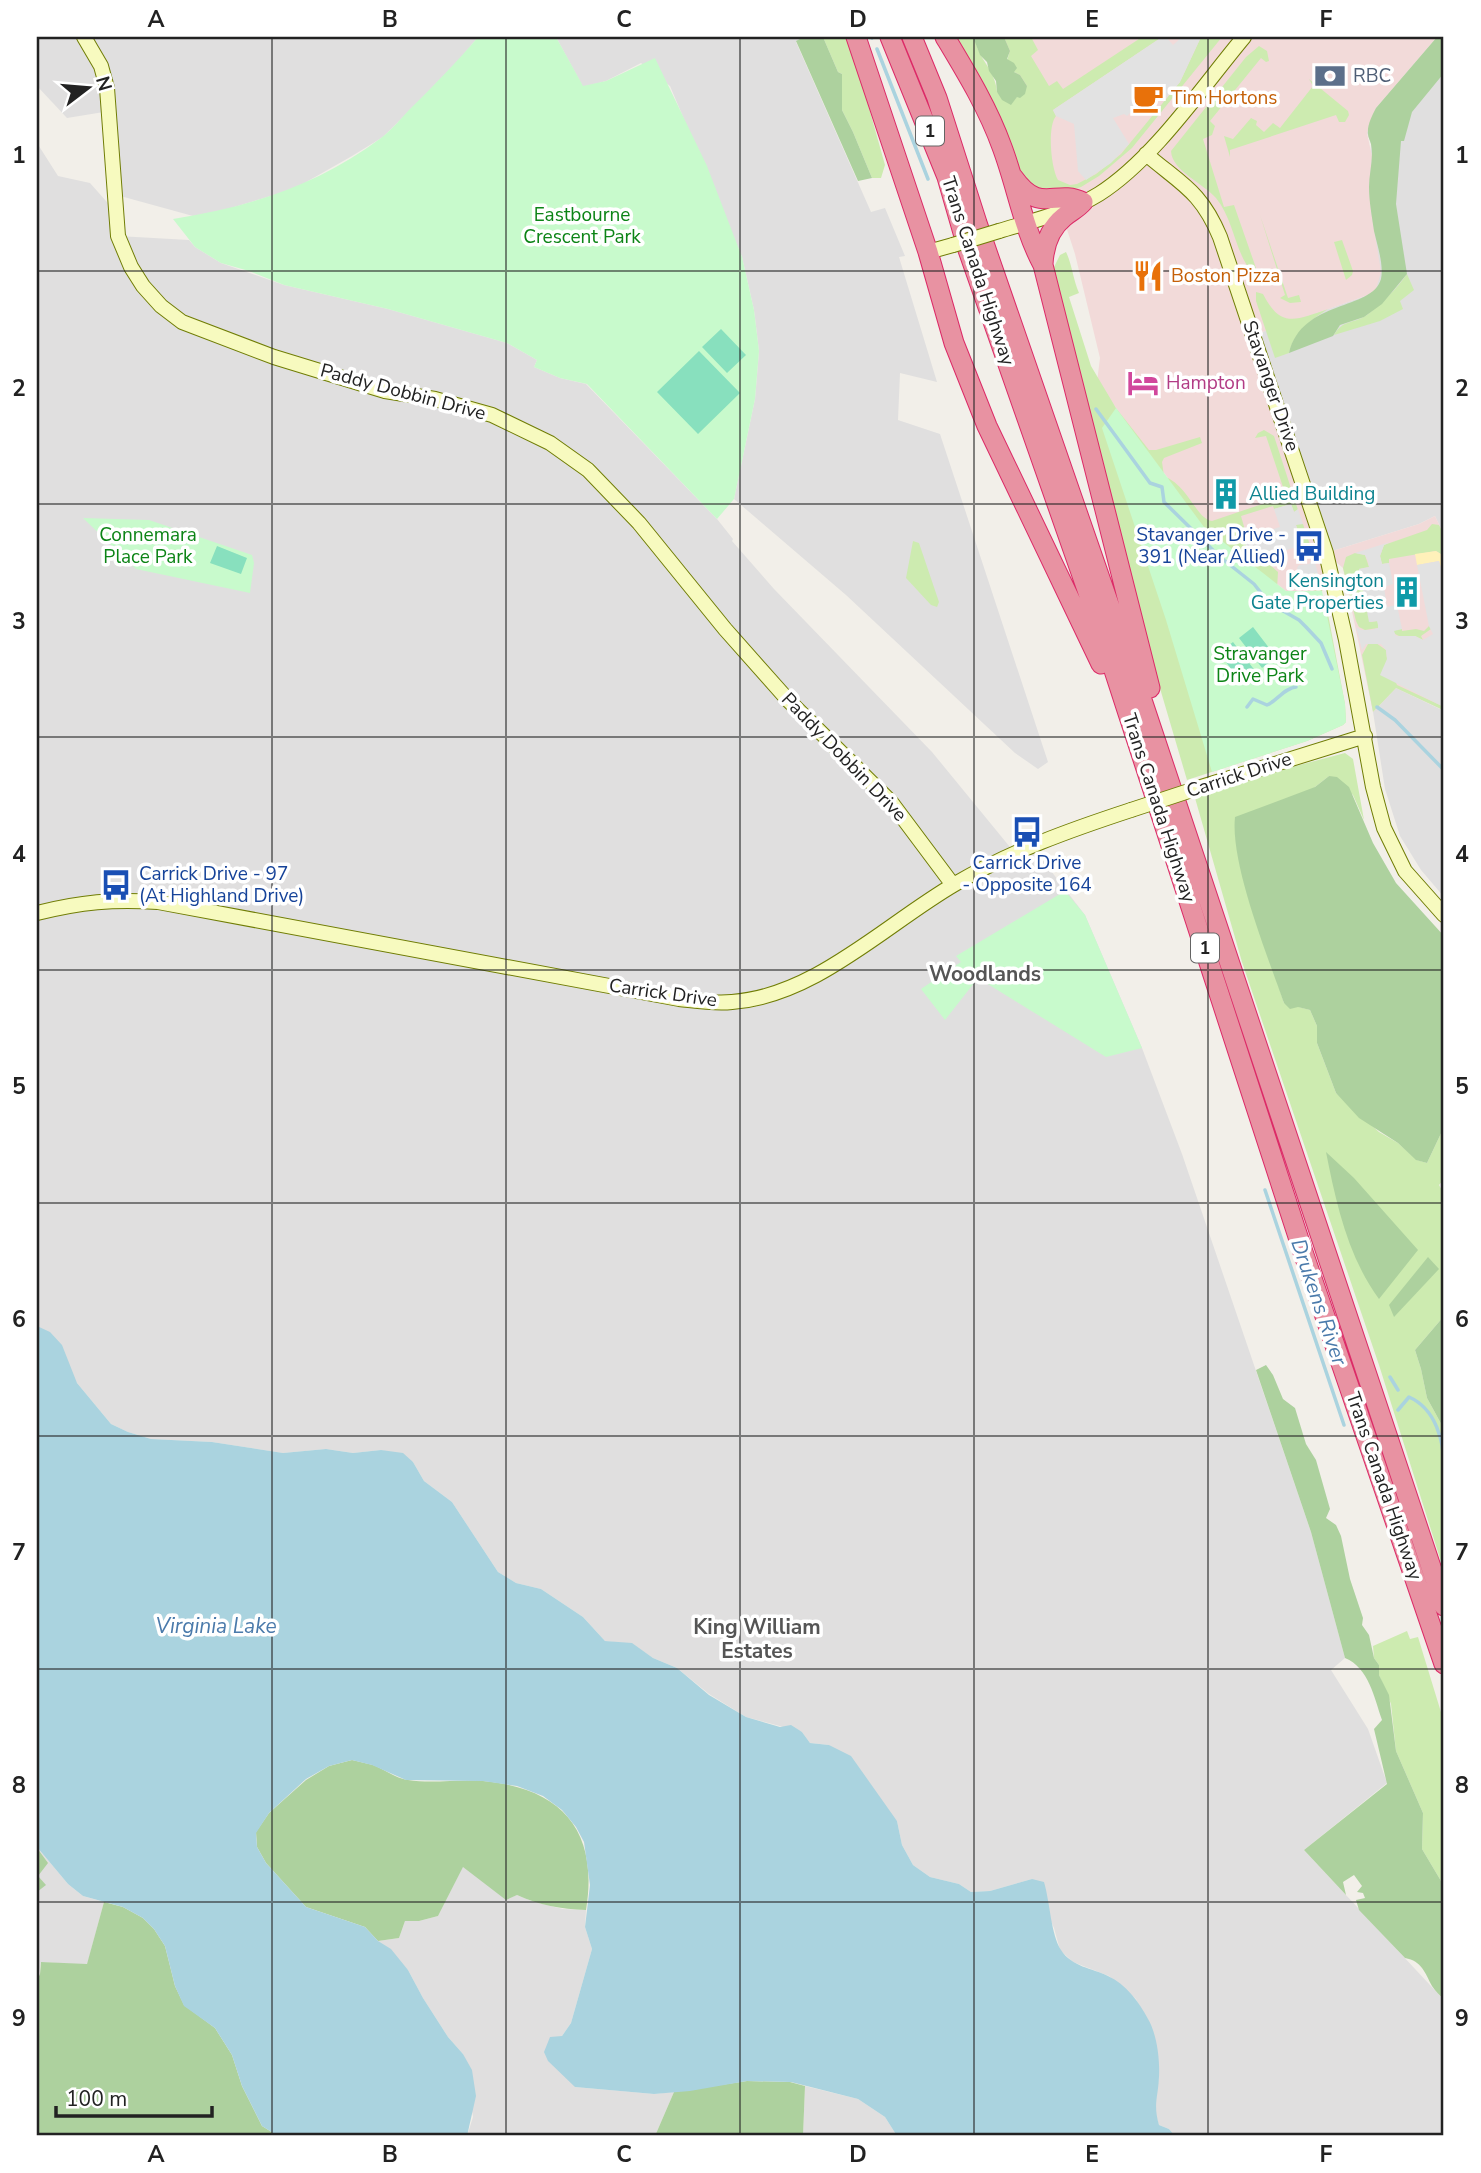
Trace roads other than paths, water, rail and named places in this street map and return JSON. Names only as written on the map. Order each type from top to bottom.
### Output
[{"type":"highway","points":[[856,37],[928,252],[954,343],[987,426],[1098,657],[1188,896]]},
{"type":"highway","name":"Trans Canada Highway","points":[[890,37],[947,177],[968,250],[1094,609],[1303,1252],[1444,1664]]},
{"type":"highway","name":"Trans Canada Highway","points":[[912,37],[937,98],[981,234],[1138,688],[1444,1606]]},
{"type":"highway","points":[[945,37],[986,108],[1011,174],[1025,223],[1043,265],[1191,849]]},
{"type":"highway","points":[[1011,174],[1023,191],[1034,197],[1045,200],[1073,197],[1083,202],[1076,211],[1066,215],[1046,239],[1043,265]]},
{"type":"street","name":"Paddy Dobbin Drive","points":[[84,37],[101,66],[107,88],[118,236],[131,267],[161,306],[182,322],[274,356],[385,391],[435,399],[492,415],[550,443],[588,470],[639,523],[725,629],[788,700],[891,802],[953,885]]},
{"type":"street","points":[[928,252],[1025,223],[1101,193],[1146,154],[1244,37]]},
{"type":"street","name":"Stavanger Drive","points":[[1146,154],[1194,192],[1205,205],[1220,237],[1326,553],[1346,640],[1376,801],[1390,843],[1405,871],[1444,915]]},
{"type":"street","name":"Carrick Drive","points":[[37,914],[79,902],[158,902],[668,997],[732,1002],[770,995],[807,980],[953,885],[1015,852],[1131,810],[1365,736]]},
{"type":"water","name":"Virginia Lake","points":[[37,1326],[50,1332],[62,1345],[77,1383],[111,1424],[128,1432],[151,1439],[212,1442],[283,1453],[326,1449],[353,1453],[381,1450],[403,1453],[413,1462],[424,1481],[452,1502],[498,1572],[516,1583],[541,1589],[583,1617],[605,1641],[632,1643],[653,1658],[677,1668],[709,1695],[746,1717],[780,1727],[791,1725],[802,1732],[810,1743],[829,1745],[851,1756],[897,1821],[902,1845],[913,1865],[930,1877],[959,1884],[971,1892],[990,1891],[1032,1879],[1044,1882],[1055,1936],[1061,1950],[1076,1964],[1121,1984],[1136,2000],[1148,2019],[1154,2032],[1158,2055],[1157,2118],[1159,2125],[1169,2129],[1175,2136],[897,2136],[885,2117],[858,2099],[791,2082],[747,2081],[654,2094],[575,2087],[548,2061],[544,2052],[550,2037],[562,2036],[571,2023],[592,1949],[585,1927],[590,1885],[584,1842],[576,1827],[562,1810],[543,1796],[517,1786],[483,1781],[406,1780],[372,1765],[352,1760],[329,1766],[306,1779],[269,1813],[256,1833],[257,1847],[266,1863],[306,1907],[365,1927],[378,1941],[391,1949],[408,1970],[423,1998],[472,2070],[476,2096],[467,2136],[278,2136],[262,2126],[242,2086],[232,2055],[215,2028],[184,2006],[175,1986],[165,1946],[154,1929],[143,1918],[123,1907],[83,1896],[68,1884],[37,1847]]},
{"type":"waterway","points":[[877,49],[928,179]]},
{"type":"waterway","points":[[1096,409],[1150,483],[1162,487],[1164,502],[1220,557],[1254,584],[1269,603],[1299,620],[1321,643],[1332,669]]},
{"type":"waterway","points":[[1247,707],[1253,699],[1267,705],[1296,687]]},
{"type":"waterway","points":[[1377,707],[1395,720],[1444,770]]},
{"type":"waterway","name":"Drukens River","points":[[1265,1190],[1344,1425]]},
{"type":"waterway","points":[[1390,1377],[1398,1390]]},
{"type":"waterway","name":"Drukens River","points":[[1398,1410],[1409,1397],[1426,1409],[1437,1427],[1444,1468]]},
{"type":"place","name":"RBC","points":[[1330,76]]},
{"type":"place","name":"Tim Hortons","points":[[1148,98]]},
{"type":"place","name":"Boston Pizza","points":[[1148,276]]},
{"type":"place","name":"Hampton","points":[[1143,383]]},
{"type":"place","name":"Allied Building","points":[[1226,494]]},
{"type":"place","name":"Stavanger Drive - 391 (Near Allied)","points":[[1309,546]]},
{"type":"place","name":"Kensington Gate Properties","points":[[1407,592]]},
{"type":"place","name":"Carrick Drive - Opposite 164","points":[[1027,832]]},
{"type":"place","name":"Carrick Drive - 97 (At Highland Drive)","points":[[116,885]]},
{"type":"district","name":"Woodlands","points":[[985,974]]},
{"type":"district","name":"King William Estates","points":[[757,1639]]},
{"type":"park label","name":"Eastbourne Crescent Park","points":[[582,226]]},
{"type":"park label","name":"Connemara Place Park","points":[[148,546]]},
{"type":"park label","name":"Stravanger Drive Park","points":[[1260,665]]}]
